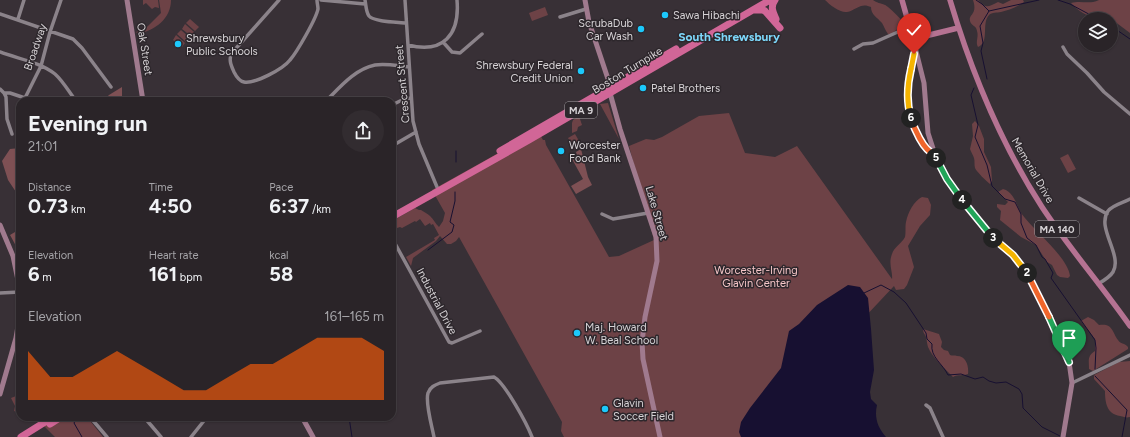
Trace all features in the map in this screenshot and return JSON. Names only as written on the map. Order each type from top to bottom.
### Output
[{"type":"highway","name":"Boston Turnpike","points":[[396,215],[761,0]]},
{"type":"highway","name":"Boston Turnpike","points":[[396,211],[770,0]]},
{"type":"highway","points":[[751,10],[756,9],[765,11],[780,28],[772,9],[772,4],[775,0]]},
{"type":"highway","points":[[21,437],[47,421]]},
{"type":"highway","points":[[30,437],[55,421]]},
{"type":"main road","points":[[902,0],[913,39],[958,28]]},
{"type":"main road","name":"MA 140","points":[[950,0],[958,28]]},
{"type":"main road","name":"Memorial Drive","points":[[958,28],[984,100],[1023,175],[1063,238],[1130,326]]},
{"type":"street","points":[[18,19],[24,0]]},
{"type":"street","name":"Broadway","points":[[26,97],[41,66],[50,32],[61,0]]},
{"type":"street","name":"Oak Street","points":[[127,0],[142,97]]},
{"type":"street","points":[[279,0],[231,54],[230,58],[232,67],[237,77],[242,81],[253,81],[276,71],[288,63],[315,18],[318,9],[317,0]]},
{"type":"street","points":[[321,0],[365,2],[368,14],[373,19],[406,23]]},
{"type":"street","name":"Crescent Street","points":[[404,0],[413,120],[416,132],[437,187]]},
{"type":"street","points":[[408,45],[427,48],[443,42],[450,36],[456,24],[457,0]]},
{"type":"street","name":"Lake Street","points":[[585,0],[586,9],[620,129],[656,237],[657,261],[644,322],[642,342],[643,359],[660,437]]},
{"type":"street","points":[[560,17],[586,9]]},
{"type":"street","points":[[0,14],[18,19],[75,41],[111,87]]},
{"type":"street","points":[[854,49],[863,44],[873,43],[909,27]]},
{"type":"street","points":[[443,42],[452,52],[460,53],[482,34]]},
{"type":"street","points":[[913,39],[924,83],[927,128],[934,154],[940,168],[977,220],[1019,261],[1028,274],[1066,354],[1070,366],[1072,383],[1063,437]]},
{"type":"street","points":[[1063,47],[1067,54],[1104,92],[1130,114]]},
{"type":"street","points":[[916,49],[908,83],[908,104],[912,122],[917,132],[928,151],[934,154]]},
{"type":"street","points":[[0,52],[41,66],[57,75],[73,97]]},
{"type":"street","points":[[330,97],[348,79],[371,66],[382,64],[409,67]]},
{"type":"street","points":[[0,89],[4,93],[8,122],[12,134]]},
{"type":"street","name":"Broadway","points":[[4,93],[10,93],[22,97]]},
{"type":"street","points":[[396,103],[404,99],[411,98]]},
{"type":"street","points":[[396,144],[416,132]]},
{"type":"street","points":[[1079,198],[1107,214]]},
{"type":"street","points":[[1098,284],[1112,273],[1115,265],[1105,223],[1107,214],[1113,207],[1130,199]]},
{"type":"street","points":[[602,214],[613,219],[648,213]]},
{"type":"street","points":[[0,225],[13,256],[16,271]]},
{"type":"street","name":"Industrial Drive","points":[[396,245],[449,342],[452,343],[480,331]]},
{"type":"street","points":[[0,293],[16,291]]},
{"type":"street","points":[[0,394],[16,337]]},
{"type":"street","points":[[1072,383],[1130,356]]},
{"type":"street","points":[[434,437],[428,399],[429,391],[434,385],[440,383],[494,378],[499,380],[505,389],[532,437]]},
{"type":"street","points":[[926,405],[930,408],[943,437]]},
{"type":"street","points":[[93,421],[107,437]]},
{"type":"street","points":[[147,421],[161,437]]},
{"type":"street","points":[[191,437],[204,421]]},
{"type":"street","points":[[304,421],[313,437]]},
{"type":"green space","points":[[143,0],[158,0],[159,8],[155,7],[152,9],[146,3],[143,5]]},
{"type":"green space","points":[[159,0],[171,0],[168,13],[165,18],[161,23],[150,30],[138,34],[136,32],[145,29],[161,13]]},
{"type":"green space","points":[[825,0],[873,0],[887,6],[904,23],[891,34],[888,34],[882,23],[873,14],[871,7],[864,5],[844,12],[835,8]]},
{"type":"green space","points":[[973,0],[978,0],[985,6],[998,2],[1003,4],[1011,0],[1023,0],[1024,2],[1010,9],[990,14],[986,23],[984,41],[982,45],[978,47],[978,35],[975,27],[970,21],[970,17],[974,11]]},
{"type":"green space","points":[[1130,0],[1130,33],[1118,24],[1118,12],[1081,12],[1071,3]]},
{"type":"green space","points":[[545,7],[548,15],[532,21],[529,13]]},
{"type":"green space","points":[[190,19],[199,27],[195,31],[186,23]]},
{"type":"green space","points":[[185,24],[194,32],[191,36],[182,29]]},
{"type":"green space","points":[[181,30],[190,38],[186,42],[177,34]]},
{"type":"green space","points":[[176,35],[185,43],[182,47],[173,40]]},
{"type":"green space","points":[[608,103],[619,139],[600,104]]},
{"type":"green space","name":"Worcester-Irving Glavin Center","points":[[729,113],[745,153],[775,157],[797,146],[892,279],[891,258],[894,249],[905,237],[908,214],[919,199],[922,197],[928,198],[931,205],[930,215],[920,226],[908,246],[914,267],[907,285],[904,289],[896,290],[894,286],[801,385],[822,437],[564,437],[561,431],[562,422],[459,237],[451,244],[447,244],[440,236],[436,241],[413,258],[411,266],[406,257],[435,240],[434,238],[439,235],[433,224],[431,225],[430,223],[425,226],[420,219],[402,228],[397,228],[396,232],[396,219],[415,208],[429,215],[439,227],[443,221],[445,213],[432,190],[538,131],[543,140],[545,140],[546,145],[609,257],[619,256],[654,240],[629,146],[646,139],[654,140],[662,137],[699,116]]},
{"type":"green space","points":[[579,116],[582,125],[578,127],[577,131],[572,133],[573,120]]},
{"type":"green space","points":[[975,121],[979,126],[984,139],[984,152],[991,167],[992,181],[990,184],[976,169],[974,158],[970,149],[973,136],[972,124]]},
{"type":"green space","points":[[575,134],[582,146],[575,150],[568,138]]},
{"type":"green space","points":[[1068,154],[1076,169],[1068,173],[1060,158]]},
{"type":"green space","points":[[1003,189],[1010,193],[1026,220],[1057,252],[1068,269],[1070,276],[1068,278],[1057,275],[1052,265],[1047,262],[1036,245],[1021,237],[1000,220],[1001,211],[997,207],[997,204],[1005,205],[1008,202],[998,192]]},
{"type":"green space","points":[[1088,317],[1099,325],[1107,325],[1110,327],[1119,341],[1128,347],[1128,349],[1093,371],[1089,369],[1089,361],[1091,355],[1095,351],[1095,339],[1081,321]]},
{"type":"green space","points":[[923,329],[939,334],[942,342],[941,347],[944,350],[948,351],[950,355],[960,356],[965,360],[968,368],[968,374],[953,377],[946,370],[930,351]]},
{"type":"green space","points":[[1130,361],[1130,417],[1126,417],[1112,413],[1106,404],[1105,391],[1094,379],[1094,375],[1119,362]]},
{"type":"green space","points":[[16,396],[16,412],[14,411],[15,406],[11,398]]},
{"type":"green space","points":[[52,421],[90,421],[103,437],[55,437],[44,426]]},
{"type":"shaded area","points":[[122,87],[122,97],[107,97]]},
{"type":"shaded area","points":[[16,148],[16,192],[8,180],[2,161],[10,149]]},
{"type":"shaded area","points":[[581,149],[588,177],[592,185],[576,194],[571,186],[583,179],[572,159],[577,155],[576,152]]},
{"type":"shaded area","points":[[16,231],[16,246],[10,235]]},
{"type":"shaded area","points":[[848,285],[860,287],[868,298],[874,370],[870,392],[871,399],[877,405],[877,422],[886,437],[741,437],[739,432],[741,422],[781,368],[789,331],[799,324],[817,305]]},
{"type":"waterway","points":[[976,0],[989,11],[980,26],[983,43],[981,51],[987,79]]},
{"type":"waterway","points":[[989,11],[1039,0]]},
{"type":"waterway","points":[[1058,0],[1070,4],[1085,12]]},
{"type":"waterway","points":[[1118,31],[1130,39]]},
{"type":"waterway","points":[[974,88],[971,95],[978,125],[975,137],[987,165],[992,186],[1005,199],[1015,202],[1021,214],[1021,223],[1027,238],[1036,245],[1053,273],[1051,278],[1095,340],[1095,369]]},
{"type":"waterway","points":[[456,151],[456,162]]},
{"type":"waterway","points":[[428,250],[452,232],[454,225],[450,222],[455,201],[455,192]]},
{"type":"waterway","points":[[864,293],[881,285],[894,292],[906,303],[926,333],[927,339],[932,344],[935,357],[948,375],[961,374],[975,379],[983,377],[996,383],[1006,382],[1019,389],[1022,394],[1023,408],[1042,427],[1060,436]]},
{"type":"waterway","points":[[1095,376],[1127,410],[1122,437]]},
{"type":"waterway","points":[[75,421],[74,423],[82,437]]},
{"type":"waterway","points":[[350,421],[352,437]]},
{"type":"place","name":"Sawa Hibachi","points":[[665,15]]},
{"type":"place","name":"ScrubaDub Car Wash","points":[[641,29]]},
{"type":"place","name":"Shrewsbury Public Schools","points":[[178,44]]},
{"type":"place","name":"Shrewsbury Federal Credit Union","points":[[581,71]]},
{"type":"place","name":"Patel Brothers","points":[[643,88]]},
{"type":"place","name":"Worcester Food Bank","points":[[561,151]]},
{"type":"place","name":"Maj. Howard W. Beal School","points":[[577,333]]},
{"type":"place","name":"Glavin Soccer Field","points":[[605,409]]},
{"type":"district","name":"South Shrewsbury","points":[[729,37]]},
{"type":"route","points":[[914,54],[907,89],[907,100],[909,113],[914,127],[925,147],[930,153],[934,154],[947,179],[984,228],[1019,261],[1028,274],[1044,305],[1069,362]]}]
